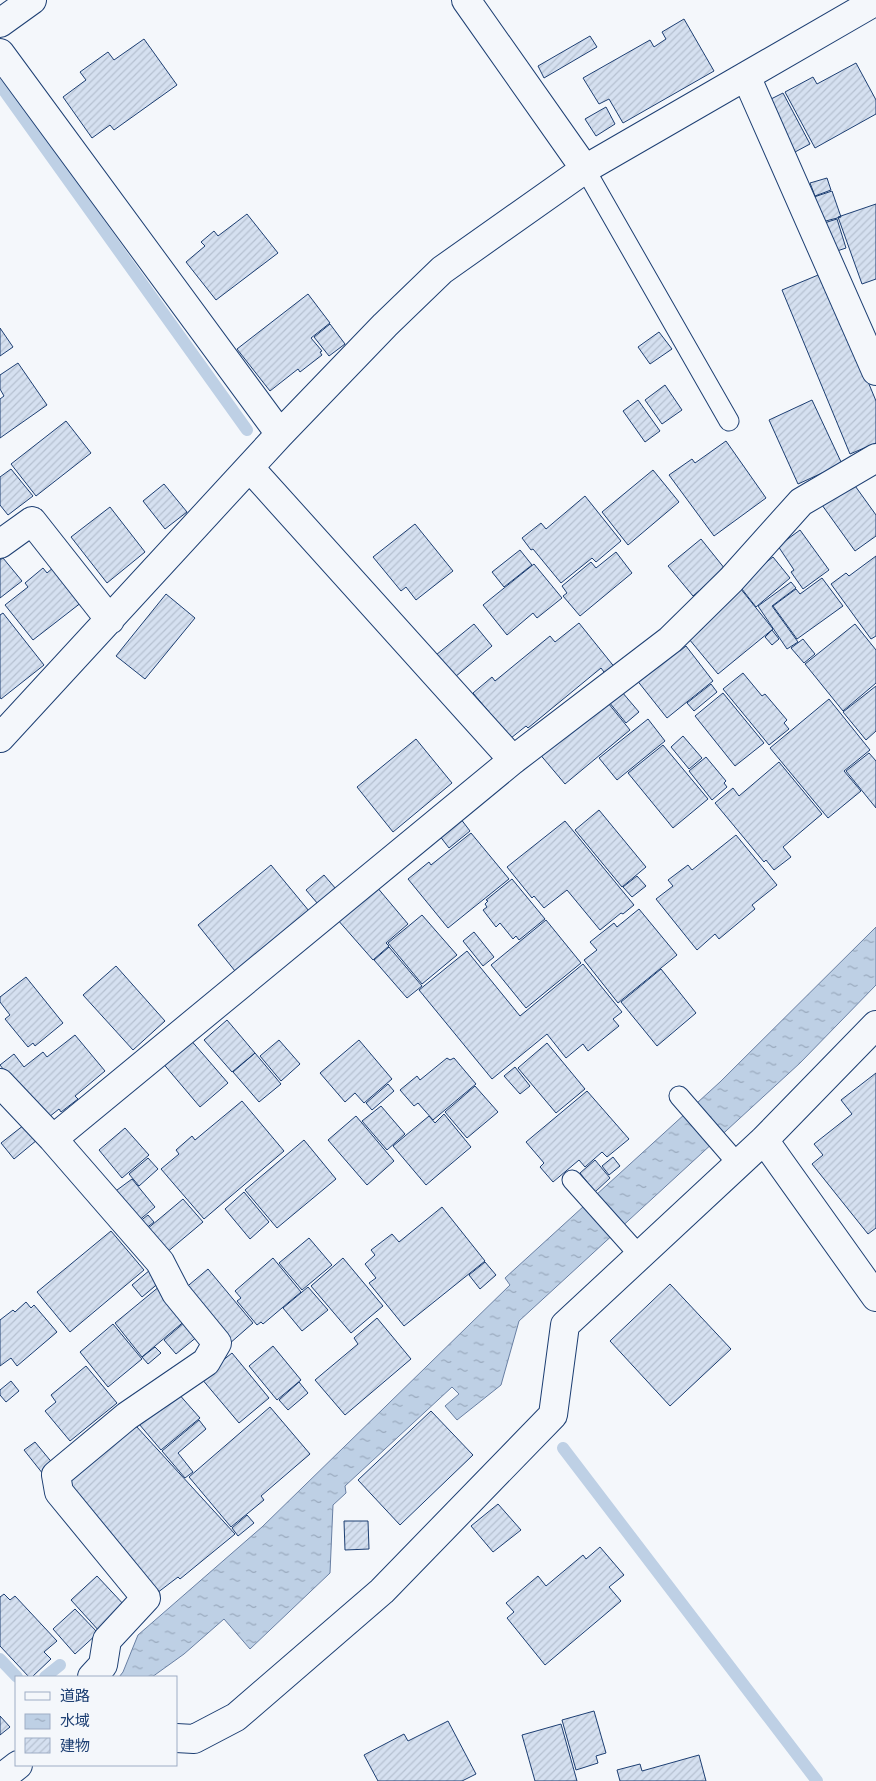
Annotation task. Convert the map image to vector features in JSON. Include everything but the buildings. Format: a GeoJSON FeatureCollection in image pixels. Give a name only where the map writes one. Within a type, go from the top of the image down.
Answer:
{"type":"FeatureCollection","features":[{"type":"Feature","properties":{"kind":"street"},"geometry":{"type":"LineString","coordinates":[[0,23],[32,0]]}},
{"type":"Feature","properties":{"kind":"street"},"geometry":{"type":"LineString","coordinates":[[466,0],[586,169]]}},
{"type":"Feature","properties":{"kind":"street"},"geometry":{"type":"LineString","coordinates":[[0,738],[280,434],[385,325],[442,270],[586,169],[876,1]]}},
{"type":"Feature","properties":{"kind":"street"},"geometry":{"type":"LineString","coordinates":[[0,53],[280,434]]}},
{"type":"Feature","properties":{"kind":"street"},"geometry":{"type":"LineString","coordinates":[[746,76],[876,371]]}},
{"type":"Feature","properties":{"kind":"street"},"geometry":{"type":"LineString","coordinates":[[53,1139],[513,760],[670,640],[731,580],[801,502],[876,458]]}},
{"type":"Feature","properties":{"kind":"street"},"geometry":{"type":"LineString","coordinates":[[250,468],[513,760]]}},
{"type":"Feature","properties":{"kind":"street"},"geometry":{"type":"LineString","coordinates":[[0,544],[32,521],[110,620]]}},
{"type":"Feature","properties":{"kind":"street"},"geometry":{"type":"LineString","coordinates":[[178,1738],[194,1739],[236,1717],[382,1591],[553,1415],[565,1325],[631,1246],[732,1156],[764,1140],[876,1025]]}},
{"type":"Feature","properties":{"kind":"street"},"geometry":{"type":"LineString","coordinates":[[0,1083],[53,1139],[160,1262],[176,1293],[217,1343],[206,1362],[128,1416],[56,1475],[59,1492],[146,1598],[107,1640],[103,1665],[93,1676]]}},
{"type":"Feature","properties":{"kind":"street"},"geometry":{"type":"LineString","coordinates":[[764,1140],[876,1297]]}},
{"type":"Feature","properties":{"kind":"street"},"geometry":{"type":"LineString","coordinates":[[0,1779],[17,1766]]}},
{"type":"Feature","properties":{"kind":"lane"},"geometry":{"type":"LineString","coordinates":[[586,169],[729,421]]}},
{"type":"Feature","properties":{"kind":"lane"},"geometry":{"type":"LineString","coordinates":[[683,1101],[732,1156]]}},
{"type":"Feature","properties":{"kind":"lane"},"geometry":{"type":"LineString","coordinates":[[572,1180],[631,1246]]}},
{"type":"Feature","properties":{"kind":"water"},"geometry":{"type":"Polygon","coordinates":[[[876,927],[876,985],[800,1063],[519,1321],[501,1385],[457,1420],[445,1406],[459,1394],[452,1387],[345,1486],[346,1493],[333,1505],[330,1573],[250,1649],[224,1619],[184,1654],[153,1676],[120,1676],[138,1635],[262,1527],[510,1285],[505,1278],[720,1082],[876,927]]]}},
{"type":"Feature","properties":{"kind":"waterway"},"geometry":{"type":"LineString","coordinates":[[0,85],[247,430]]}},
{"type":"Feature","properties":{"kind":"waterway"},"geometry":{"type":"LineString","coordinates":[[563,1448],[817,1781]]}},
{"type":"Feature","properties":{"kind":"waterway"},"geometry":{"type":"LineString","coordinates":[[0,1659],[16,1676]]}},
{"type":"Feature","properties":{"kind":"waterway"},"geometry":{"type":"LineString","coordinates":[[46,1676],[60,1665]]}}]}
